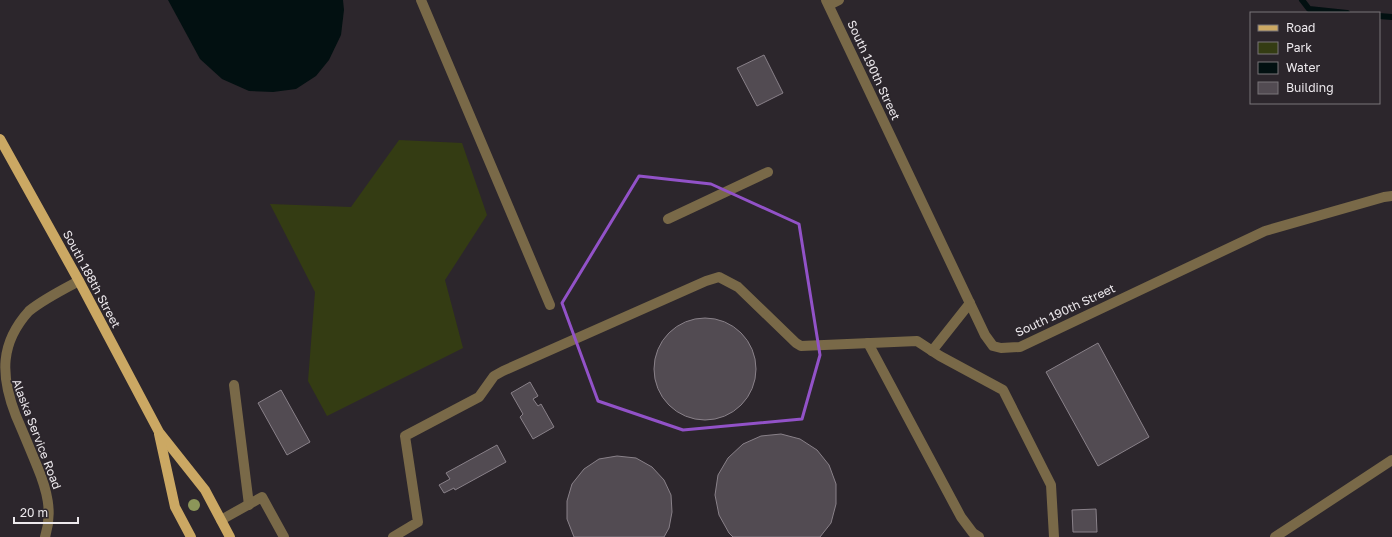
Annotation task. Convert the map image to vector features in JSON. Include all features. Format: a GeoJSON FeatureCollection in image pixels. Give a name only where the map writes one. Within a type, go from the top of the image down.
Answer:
{"type":"FeatureCollection","features":[{"type":"Feature","properties":{"kind":"main road","name":"South 188th Street"},"geometry":{"type":"LineString","coordinates":[[0,139],[79,281],[159,432],[205,490],[230,537]]}},
{"type":"Feature","properties":{"kind":"main road","name":"South 188th Street"},"geometry":{"type":"LineString","coordinates":[[159,432],[175,506],[192,537]]}},
{"type":"Feature","properties":{"kind":"lane"},"geometry":{"type":"LineString","coordinates":[[421,0],[550,305]]}},
{"type":"Feature","properties":{"kind":"lane"},"geometry":{"type":"LineString","coordinates":[[827,2],[839,0]]}},
{"type":"Feature","properties":{"kind":"lane","name":"South 190th Street"},"geometry":{"type":"LineString","coordinates":[[827,2],[985,335],[993,346],[1000,348],[1020,347],[1265,231],[1392,196]]}},
{"type":"Feature","properties":{"kind":"lane"},"geometry":{"type":"LineString","coordinates":[[668,219],[768,172]]}},
{"type":"Feature","properties":{"kind":"lane"},"geometry":{"type":"LineString","coordinates":[[393,537],[418,522],[405,436],[479,397],[494,376],[503,371],[706,281],[719,278],[738,288],[801,346],[917,341],[1003,390],[1051,485],[1054,537]]}},
{"type":"Feature","properties":{"kind":"lane","name":"Alaska Service Road"},"geometry":{"type":"LineString","coordinates":[[45,537],[49,517],[47,494],[7,395],[1,366],[2,352],[10,334],[28,312],[37,305],[79,281]]}},
{"type":"Feature","properties":{"kind":"lane"},"geometry":{"type":"LineString","coordinates":[[932,350],[970,303]]}},
{"type":"Feature","properties":{"kind":"lane"},"geometry":{"type":"LineString","coordinates":[[868,343],[961,517],[973,533],[979,537]]}},
{"type":"Feature","properties":{"kind":"lane"},"geometry":{"type":"LineString","coordinates":[[234,386],[249,504]]}},
{"type":"Feature","properties":{"kind":"lane"},"geometry":{"type":"LineString","coordinates":[[1275,537],[1392,460]]}},
{"type":"Feature","properties":{"kind":"lane"},"geometry":{"type":"LineString","coordinates":[[221,520],[262,497],[284,537]]}},
{"type":"Feature","properties":{"kind":"highlighted area"},"geometry":{"type":"Polygon","coordinates":[[[639,176],[711,184],[799,224],[820,355],[802,419],[683,430],[598,401],[562,303],[639,176]]]}},
{"type":"Feature","properties":{"kind":"green space"},"geometry":{"type":"Polygon","coordinates":[[[399,140],[462,143],[487,215],[445,280],[463,348],[327,416],[308,381],[315,292],[270,204],[351,207],[399,140]]]}},
{"type":"Feature","properties":{"kind":"water"},"geometry":{"type":"Polygon","coordinates":[[[168,0],[343,0],[344,10],[341,35],[329,60],[316,76],[296,89],[273,92],[249,91],[222,79],[200,59],[168,0]]]}},
{"type":"Feature","properties":{"kind":"building"},"geometry":{"type":"Polygon","coordinates":[[[764,55],[783,93],[757,106],[737,68],[764,55]]]}},
{"type":"Feature","properties":{"kind":"building"},"geometry":{"type":"Polygon","coordinates":[[[705,318],[725,321],[734,326],[748,340],[753,349],[756,369],[753,389],[748,398],[734,412],[725,417],[705,420],[685,417],[676,412],[662,398],[657,389],[654,369],[657,349],[662,340],[676,326],[685,321],[705,318]]]}},
{"type":"Feature","properties":{"kind":"building"},"geometry":{"type":"Polygon","coordinates":[[[1098,343],[1149,437],[1098,466],[1046,372],[1098,343]]]}},
{"type":"Feature","properties":{"kind":"building"},"geometry":{"type":"Polygon","coordinates":[[[530,382],[538,396],[533,399],[538,406],[541,404],[554,427],[533,439],[520,417],[523,414],[511,393],[530,382]]]}},
{"type":"Feature","properties":{"kind":"building"},"geometry":{"type":"Polygon","coordinates":[[[281,390],[310,442],[287,455],[258,403],[281,390]]]}},
{"type":"Feature","properties":{"kind":"building"},"geometry":{"type":"Polygon","coordinates":[[[781,434],[800,439],[817,450],[829,465],[836,484],[836,504],[831,523],[820,537],[733,537],[729,533],[719,515],[715,495],[718,475],[728,458],[743,444],[761,436],[781,434]]]}},
{"type":"Feature","properties":{"kind":"building"},"geometry":{"type":"Polygon","coordinates":[[[497,445],[506,462],[455,490],[454,488],[444,493],[439,485],[450,479],[446,473],[497,445]]]}},
{"type":"Feature","properties":{"kind":"building"},"geometry":{"type":"Polygon","coordinates":[[[617,456],[636,458],[652,467],[664,480],[671,495],[672,512],[669,528],[664,537],[574,537],[567,519],[567,501],[572,484],[584,469],[599,459],[617,456]]]}},
{"type":"Feature","properties":{"kind":"building"},"geometry":{"type":"Polygon","coordinates":[[[1096,509],[1097,532],[1073,532],[1072,510],[1096,509]]]}},
{"type":"Feature","properties":{"kind":"waterway"},"geometry":{"type":"LineString","coordinates":[[1302,0],[1309,9],[1338,12]]}},
{"type":"Feature","properties":{"kind":"waterway"},"geometry":{"type":"LineString","coordinates":[[1380,16],[1392,17]]}}]}
